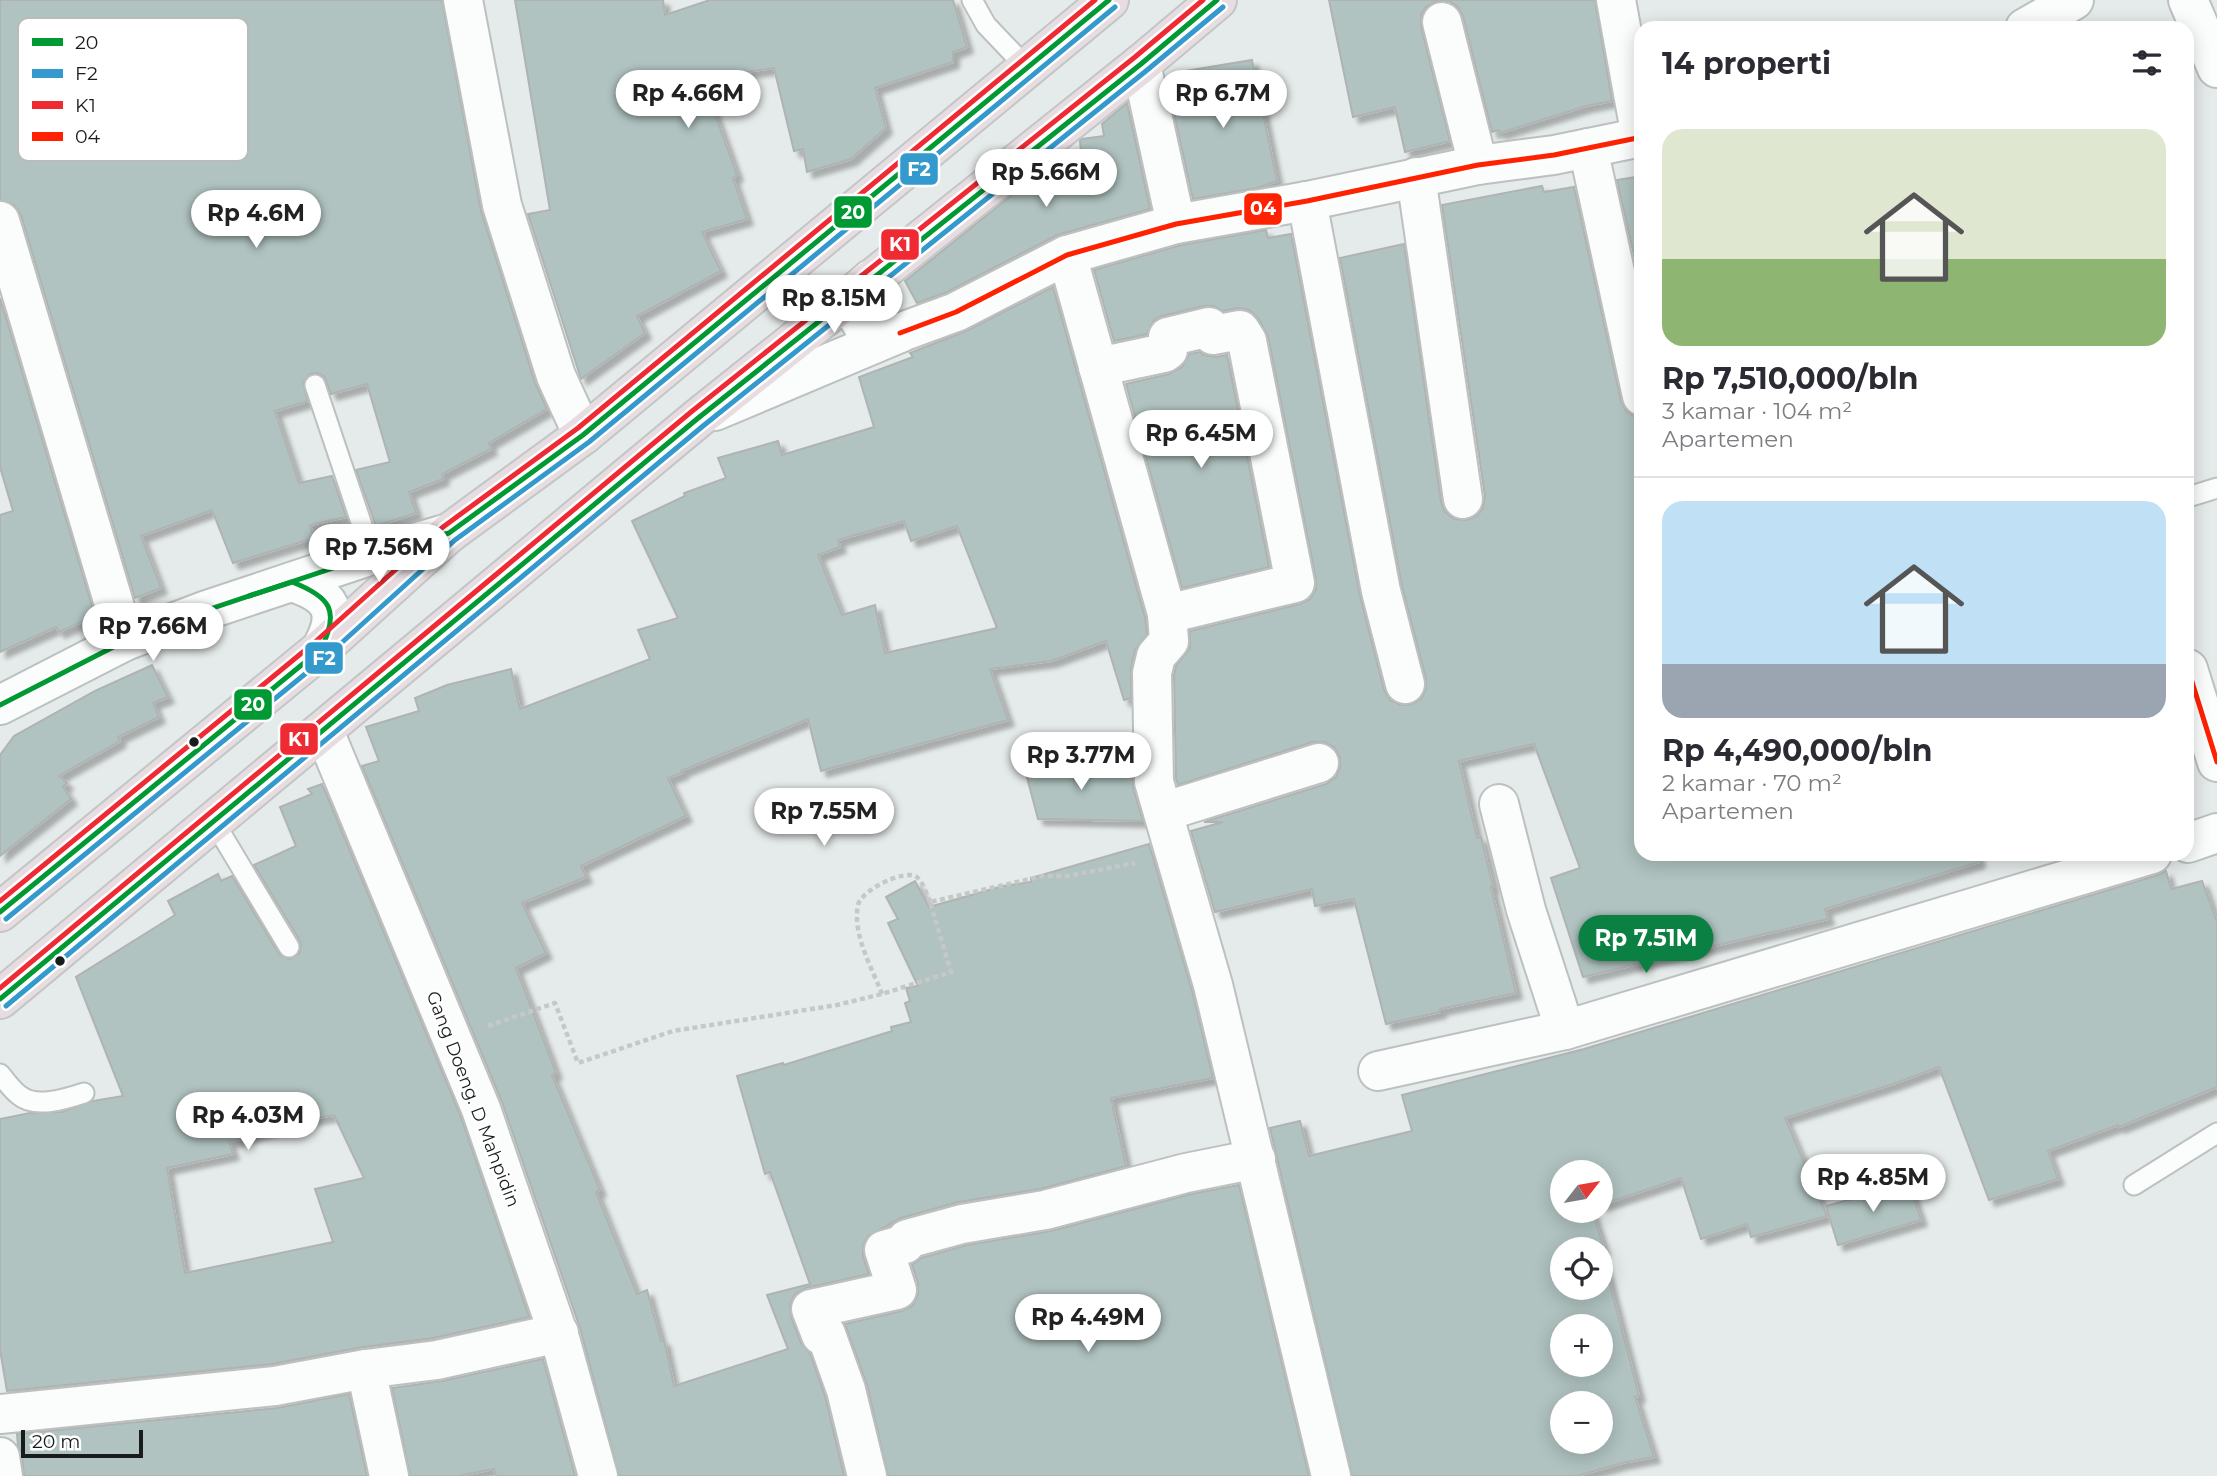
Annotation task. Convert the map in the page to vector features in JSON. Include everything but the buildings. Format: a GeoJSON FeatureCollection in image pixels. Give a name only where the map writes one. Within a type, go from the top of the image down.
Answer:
{"type":"FeatureCollection","features":[{"type":"Feature","properties":{"kind":"highway"},"geometry":{"type":"LineString","coordinates":[[0,912],[321,649],[449,533],[583,435],[1109,0]]}},
{"type":"Feature","properties":{"kind":"highway"},"geometry":{"type":"LineString","coordinates":[[0,999],[697,419],[1141,64],[1217,0]]}},
{"type":"Feature","properties":{"kind":"street"},"geometry":{"type":"LineString","coordinates":[[463,0],[502,205],[556,376],[583,435]]}},
{"type":"Feature","properties":{"kind":"street"},"geometry":{"type":"LineString","coordinates":[[1616,0],[1634,95]]}},
{"type":"Feature","properties":{"kind":"street"},"geometry":{"type":"LineString","coordinates":[[2037,21],[2074,0]]}},
{"type":"Feature","properties":{"kind":"street"},"geometry":{"type":"LineString","coordinates":[[2188,0],[2217,68]]}},
{"type":"Feature","properties":{"kind":"street"},"geometry":{"type":"LineString","coordinates":[[1442,22],[1478,165]]}},
{"type":"Feature","properties":{"kind":"street"},"geometry":{"type":"LineString","coordinates":[[1141,64],[1177,224]]}},
{"type":"Feature","properties":{"kind":"street"},"geometry":{"type":"LineString","coordinates":[[697,419],[956,312],[1067,255],[1177,224],[1307,201],[1478,165],[1634,139]]}},
{"type":"Feature","properties":{"kind":"street"},"geometry":{"type":"LineString","coordinates":[[1588,148],[1634,359]]}},
{"type":"Feature","properties":{"kind":"street"},"geometry":{"type":"LineString","coordinates":[[1416,177],[1463,499]]}},
{"type":"Feature","properties":{"kind":"street"},"geometry":{"type":"LineString","coordinates":[[1307,201],[1360,488],[1381,591],[1405,684]]}},
{"type":"Feature","properties":{"kind":"street"},"geometry":{"type":"LineString","coordinates":[[0,220],[125,641]]}},
{"type":"Feature","properties":{"kind":"street"},"geometry":{"type":"LineString","coordinates":[[1067,255],[1167,614],[1169,641],[1156,656],[1152,673],[1154,782],[1213,985],[1331,1476]]}},
{"type":"Feature","properties":{"kind":"street"},"geometry":{"type":"LineString","coordinates":[[871,279],[861,288],[856,301],[856,314],[863,326],[874,334],[888,337],[901,333]]}},
{"type":"Feature","properties":{"kind":"street"},"geometry":{"type":"LineString","coordinates":[[1098,367],[1164,353],[1168,350],[1168,337],[1209,327],[1213,335],[1217,336],[1240,330],[1247,341],[1295,583],[1167,614]]}},
{"type":"Feature","properties":{"kind":"street"},"geometry":{"type":"LineString","coordinates":[[0,705],[125,641],[207,610],[372,555],[449,533]]}},
{"type":"Feature","properties":{"kind":"street"},"geometry":{"type":"LineString","coordinates":[[292,582],[321,594],[330,606],[334,620],[321,649]]}},
{"type":"Feature","properties":{"kind":"street"},"geometry":{"type":"LineString","coordinates":[[2194,688],[2217,762]]}},
{"type":"Feature","properties":{"kind":"street","name":"Gang Doeng. D Mahpidin"},"geometry":{"type":"LineString","coordinates":[[324,731],[481,1110],[559,1333],[597,1476]]}},
{"type":"Feature","properties":{"kind":"street"},"geometry":{"type":"LineString","coordinates":[[1163,812],[1319,763]]}},
{"type":"Feature","properties":{"kind":"street"},"geometry":{"type":"LineString","coordinates":[[1499,804],[1526,910],[1565,1030]]}},
{"type":"Feature","properties":{"kind":"street"},"geometry":{"type":"LineString","coordinates":[[2194,841],[2217,833]]}},
{"type":"Feature","properties":{"kind":"street"},"geometry":{"type":"LineString","coordinates":[[1378,1071],[1565,1030],[2129,861]]}},
{"type":"Feature","properties":{"kind":"street"},"geometry":{"type":"LineString","coordinates":[[867,1476],[846,1390],[826,1334],[821,1335],[810,1309],[897,1290],[884,1250],[905,1244],[907,1239],[962,1224],[1045,1210],[1138,1184],[1256,1159]]}},
{"type":"Feature","properties":{"kind":"street"},"geometry":{"type":"LineString","coordinates":[[0,1415],[275,1386],[366,1369],[437,1360],[559,1333]]}},
{"type":"Feature","properties":{"kind":"street"},"geometry":{"type":"LineString","coordinates":[[366,1369],[389,1476]]}},
{"type":"Feature","properties":{"kind":"street"},"geometry":{"type":"LineString","coordinates":[[0,1457],[3,1476]]}},
{"type":"Feature","properties":{"kind":"lane"},"geometry":{"type":"LineString","coordinates":[[972,0],[986,26],[1027,68]]}},
{"type":"Feature","properties":{"kind":"lane"},"geometry":{"type":"LineString","coordinates":[[315,385],[372,555]]}},
{"type":"Feature","properties":{"kind":"lane"},"geometry":{"type":"LineString","coordinates":[[2194,495],[2217,488]]}},
{"type":"Feature","properties":{"kind":"lane"},"geometry":{"type":"LineString","coordinates":[[214,822],[289,947]]}},
{"type":"Feature","properties":{"kind":"lane"},"geometry":{"type":"LineString","coordinates":[[0,1074],[19,1096],[28,1100],[64,1100],[83,1093]]}},
{"type":"Feature","properties":{"kind":"lane"},"geometry":{"type":"LineString","coordinates":[[2134,1185],[2217,1133]]}},
{"type":"Feature","properties":{"kind":"path"},"geometry":{"type":"LineString","coordinates":[[930,902],[1044,876],[1068,876],[1175,855]]}},
{"type":"Feature","properties":{"kind":"path"},"geometry":{"type":"LineString","coordinates":[[451,1039],[555,1003],[578,1063],[673,1031],[837,1006],[882,994],[951,972],[930,902],[919,878],[912,874],[899,876],[866,892],[858,902],[863,946],[882,994]]}},
{"type":"Feature","properties":{"kind":"transit line","name":"K1"},"geometry":{"type":"LineString","coordinates":[[0,901],[315,642],[443,527],[578,428],[1095,0]]}},
{"type":"Feature","properties":{"kind":"transit line","name":"20"},"geometry":{"type":"LineString","coordinates":[[0,705],[125,641],[207,610],[372,555],[449,533],[583,435],[1109,0]]}},
{"type":"Feature","properties":{"kind":"transit line","name":"K1"},"geometry":{"type":"LineString","coordinates":[[0,988],[691,412],[1203,0]]}},
{"type":"Feature","properties":{"kind":"transit line","name":"20"},"geometry":{"type":"LineString","coordinates":[[0,999],[697,419],[1141,64],[1217,0]]}},
{"type":"Feature","properties":{"kind":"transit line","name":"F2"},"geometry":{"type":"LineString","coordinates":[[6,919],[327,656],[455,540],[589,442],[1115,7]]}},
{"type":"Feature","properties":{"kind":"transit line","name":"F2"},"geometry":{"type":"LineString","coordinates":[[6,1006],[703,426],[1223,7]]}},
{"type":"Feature","properties":{"kind":"transit line","name":"04"},"geometry":{"type":"LineString","coordinates":[[900,333],[956,312],[1067,255],[1176,224],[1307,201],[1478,165],[1554,155],[1634,139]]}},
{"type":"Feature","properties":{"kind":"transit line","name":"20"},"geometry":{"type":"LineString","coordinates":[[0,912],[321,649],[330,625],[330,615],[328,607],[316,593],[292,582],[249,596]]}},
{"type":"Feature","properties":{"kind":"transit line","name":"04"},"geometry":{"type":"LineString","coordinates":[[2194,688],[2217,762]]}}]}
